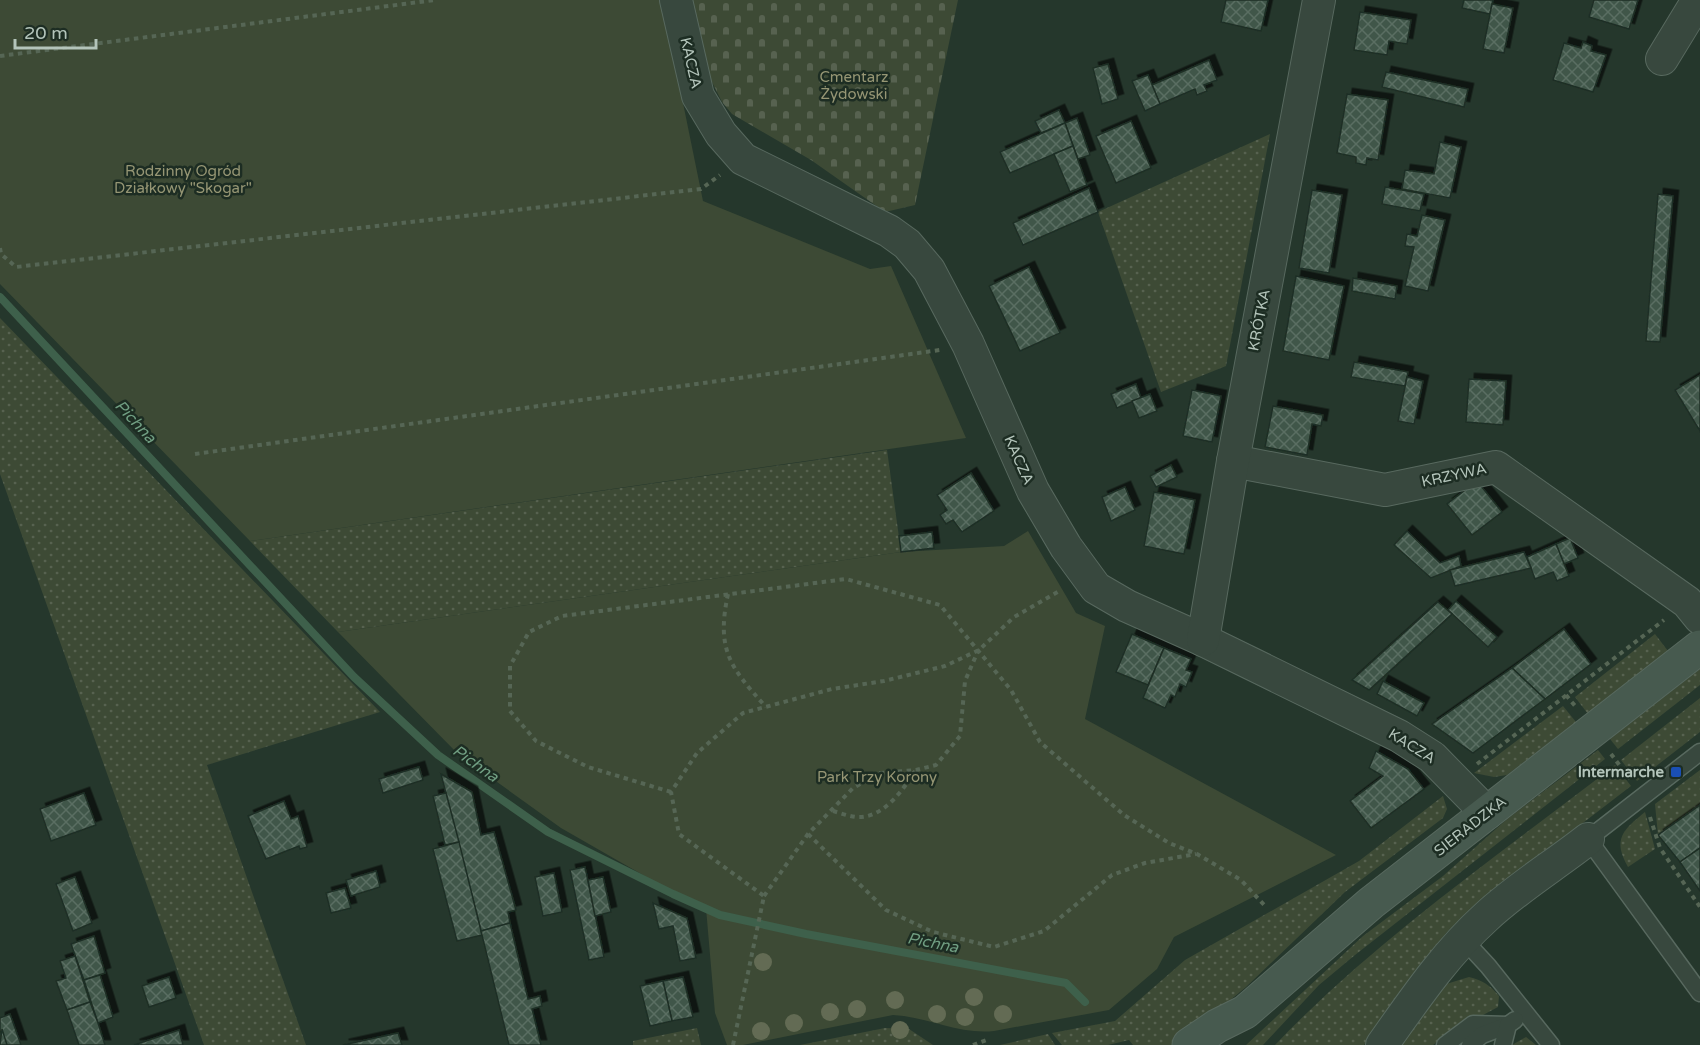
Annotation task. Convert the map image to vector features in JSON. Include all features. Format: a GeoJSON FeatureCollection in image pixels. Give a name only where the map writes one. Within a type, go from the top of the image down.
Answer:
{"type":"FeatureCollection","features":[{"type":"Feature","properties":{"kind":"main road","name":"SIERADZKA"},"geometry":{"type":"LineString","coordinates":[[1189,1045],[1217,1026],[1245,1012],[1371,903],[1700,647]]}},
{"type":"Feature","properties":{"kind":"main road","name":"SIERADZKA"},"geometry":{"type":"LineString","coordinates":[[1226,1045],[1234,1037],[1245,1012]]}},
{"type":"Feature","properties":{"kind":"street","name":"KACZA"},"geometry":{"type":"LineString","coordinates":[[676,0],[698,96],[721,134],[742,159],[889,231],[918,256],[929,270],[968,344],[1033,491],[1083,573],[1096,588],[1127,606],[1203,640],[1400,736],[1432,757],[1456,779],[1486,813]]}},
{"type":"Feature","properties":{"kind":"street","name":"KRÓTKA"},"geometry":{"type":"LineString","coordinates":[[1203,640],[1233,461],[1319,0]]}},
{"type":"Feature","properties":{"kind":"street"},"geometry":{"type":"LineString","coordinates":[[1662,59],[1698,0]]}},
{"type":"Feature","properties":{"kind":"street","name":"KRZYWA"},"geometry":{"type":"LineString","coordinates":[[1233,461],[1385,490],[1496,467],[1694,610]]}},
{"type":"Feature","properties":{"kind":"street"},"geometry":{"type":"LineString","coordinates":[[1382,1045],[1426,984],[1463,939],[1487,915],[1588,839]]}},
{"type":"Feature","properties":{"kind":"lane"},"geometry":{"type":"LineString","coordinates":[[1700,752],[1588,839],[1700,993]]}},
{"type":"Feature","properties":{"kind":"lane"},"geometry":{"type":"LineString","coordinates":[[1463,939],[1488,966],[1551,1045]]}},
{"type":"Feature","properties":{"kind":"lane"},"geometry":{"type":"LineString","coordinates":[[1470,1045],[1482,1035],[1508,1025],[1525,1013]]}},
{"type":"Feature","properties":{"kind":"lane"},"geometry":{"type":"LineString","coordinates":[[1445,1045],[1473,1024],[1508,1025]]}},
{"type":"Feature","properties":{"kind":"lane"},"geometry":{"type":"LineString","coordinates":[[1492,1045],[1508,1025]]}},
{"type":"Feature","properties":{"kind":"lane"},"geometry":{"type":"LineString","coordinates":[[1503,1045],[1508,1025]]}},
{"type":"Feature","properties":{"kind":"path"},"geometry":{"type":"LineString","coordinates":[[0,56],[435,0]]}},
{"type":"Feature","properties":{"kind":"path"},"geometry":{"type":"LineString","coordinates":[[0,248],[1,254],[16,267],[701,189]]}},
{"type":"Feature","properties":{"kind":"path"},"geometry":{"type":"LineString","coordinates":[[195,454],[929,352]]}},
{"type":"Feature","properties":{"kind":"path"},"geometry":{"type":"LineString","coordinates":[[672,792],[588,767],[536,741],[510,711],[510,666],[529,632],[562,616],[846,579],[940,605],[1011,690],[1040,742],[1124,815],[1169,843],[1197,854],[1241,880],[1266,908]]}},
{"type":"Feature","properties":{"kind":"path"},"geometry":{"type":"LineString","coordinates":[[764,896],[679,834],[672,792],[697,753],[743,713],[832,689],[884,681],[945,666],[978,650],[1014,617],[1062,590]]}},
{"type":"Feature","properties":{"kind":"path"},"geometry":{"type":"LineString","coordinates":[[728,594],[721,623],[727,653],[738,676],[766,707]]}},
{"type":"Feature","properties":{"kind":"path"},"geometry":{"type":"LineString","coordinates":[[1456,779],[1694,610]]}},
{"type":"Feature","properties":{"kind":"path"},"geometry":{"type":"LineString","coordinates":[[733,1045],[764,896],[808,834],[853,788],[880,773],[916,770],[936,765],[960,736],[965,681],[978,650]]}},
{"type":"Feature","properties":{"kind":"path"},"geometry":{"type":"LineString","coordinates":[[832,811],[858,817],[885,808],[903,790],[916,770]]}},
{"type":"Feature","properties":{"kind":"path"},"geometry":{"type":"LineString","coordinates":[[808,834],[886,910],[933,932],[994,946],[1044,931],[1112,875],[1145,863],[1197,854]]}},
{"type":"Feature","properties":{"kind":"path"},"geometry":{"type":"LineString","coordinates":[[974,1045],[989,1039]]}},
{"type":"Feature","properties":{"kind":"green space","name":"Rodzinny Ogród Działkowy \"Skogar\""},"geometry":{"type":"Polygon","coordinates":[[[0,0],[662,0],[703,201],[870,269],[891,266],[966,438],[250,541],[0,284],[0,0]]]}},
{"type":"Feature","properties":{"kind":"green space","name":"Cmentarz Żydowski"},"geometry":{"type":"Polygon","coordinates":[[[693,0],[958,0],[915,205],[885,212],[811,160],[732,114],[722,102],[707,72],[693,0]]]}},
{"type":"Feature","properties":{"kind":"green space"},"geometry":{"type":"Polygon","coordinates":[[[1270,134],[1226,366],[1161,392],[1098,212],[1270,134]]]}},
{"type":"Feature","properties":{"kind":"green space"},"geometry":{"type":"Polygon","coordinates":[[[0,318],[380,712],[207,765],[306,1045],[204,1045],[0,474],[0,318]]]}},
{"type":"Feature","properties":{"kind":"green space"},"geometry":{"type":"Polygon","coordinates":[[[887,450],[901,552],[338,632],[250,541],[887,450]]]}},
{"type":"Feature","properties":{"kind":"green space","name":"Park Trzy Korony"},"geometry":{"type":"Polygon","coordinates":[[[1028,531],[1076,613],[1105,626],[1085,719],[1336,855],[1174,937],[1157,969],[1109,1010],[994,1031],[981,1032],[893,1015],[743,1045],[727,1045],[715,1013],[706,908],[690,902],[561,828],[458,754],[338,632],[901,552],[1004,546],[1028,531]]]}},
{"type":"Feature","properties":{"kind":"green space"},"geometry":{"type":"Polygon","coordinates":[[[1655,634],[1668,651],[1588,714],[1575,697],[1655,634]]]}},
{"type":"Feature","properties":{"kind":"green space"},"geometry":{"type":"Polygon","coordinates":[[[1700,669],[1700,685],[1618,749],[1610,739],[1700,669]]]}},
{"type":"Feature","properties":{"kind":"green space"},"geometry":{"type":"Polygon","coordinates":[[[1700,698],[1700,732],[1637,781],[1621,760],[1700,698]]]}},
{"type":"Feature","properties":{"kind":"green space"},"geometry":{"type":"Polygon","coordinates":[[[1563,706],[1576,722],[1507,775],[1494,777],[1474,773],[1563,706]]]}},
{"type":"Feature","properties":{"kind":"green space"},"geometry":{"type":"Polygon","coordinates":[[[1598,750],[1605,759],[1319,985],[1263,1045],[1246,1045],[1363,936],[1443,876],[1506,820],[1598,750]]]}},
{"type":"Feature","properties":{"kind":"green space"},"geometry":{"type":"Polygon","coordinates":[[[1615,765],[1631,786],[1476,905],[1446,933],[1364,1045],[1275,1045],[1354,969],[1396,934],[1615,765]]]}},
{"type":"Feature","properties":{"kind":"green space"},"geometry":{"type":"Polygon","coordinates":[[[1700,770],[1700,805],[1658,835],[1655,804],[1700,770]]]}},
{"type":"Feature","properties":{"kind":"green space"},"geometry":{"type":"Polygon","coordinates":[[[1443,796],[1447,809],[1443,818],[1345,892],[1246,987],[1198,1027],[1172,1045],[1133,1045],[1129,1040],[1108,1045],[1062,1045],[1052,1033],[1115,1021],[1185,960],[1359,861],[1443,796]]]}},
{"type":"Feature","properties":{"kind":"green space"},"geometry":{"type":"Polygon","coordinates":[[[1645,812],[1655,849],[1628,867],[1621,849],[1622,836],[1631,824],[1645,812]]]}},
{"type":"Feature","properties":{"kind":"green space"},"geometry":{"type":"Polygon","coordinates":[[[1469,977],[1486,984],[1496,992],[1499,996],[1498,1007],[1483,1015],[1467,1019],[1433,1045],[1399,1045],[1443,985],[1469,977]]]}},
{"type":"Feature","properties":{"kind":"green space"},"geometry":{"type":"Polygon","coordinates":[[[697,1028],[701,1045],[633,1045],[633,1041],[697,1028]]]}},
{"type":"Feature","properties":{"kind":"green space"},"geometry":{"type":"Polygon","coordinates":[[[885,1028],[909,1029],[933,1045],[800,1045],[885,1028]]]}},
{"type":"Feature","properties":{"kind":"green space"},"geometry":{"type":"Polygon","coordinates":[[[1048,1034],[1055,1045],[1000,1045],[1048,1034]]]}},
{"type":"Feature","properties":{"kind":"green space"},"geometry":{"type":"Polygon","coordinates":[[[1526,1037],[1536,1045],[1512,1045],[1526,1037]]]}},
{"type":"Feature","properties":{"kind":"building"},"geometry":{"type":"Polygon","coordinates":[[[1226,0],[1268,0],[1261,31],[1221,22],[1226,0]]]}},
{"type":"Feature","properties":{"kind":"building"},"geometry":{"type":"Polygon","coordinates":[[[1464,0],[1493,0],[1490,14],[1462,8],[1464,0]]]}},
{"type":"Feature","properties":{"kind":"building"},"geometry":{"type":"Polygon","coordinates":[[[1594,0],[1638,0],[1629,29],[1589,17],[1594,0]]]}},
{"type":"Feature","properties":{"kind":"building"},"geometry":{"type":"Polygon","coordinates":[[[1492,4],[1513,8],[1504,53],[1483,49],[1492,4]]]}},
{"type":"Feature","properties":{"kind":"building"},"geometry":{"type":"Polygon","coordinates":[[[1360,12],[1411,20],[1407,44],[1389,41],[1387,55],[1354,50],[1360,12]]]}},
{"type":"Feature","properties":{"kind":"building"},"geometry":{"type":"Polygon","coordinates":[[[1583,42],[1592,46],[1591,51],[1606,55],[1593,92],[1553,80],[1564,43],[1581,48],[1583,42]]]}},
{"type":"Feature","properties":{"kind":"building"},"geometry":{"type":"Polygon","coordinates":[[[1209,60],[1217,80],[1204,85],[1207,91],[1197,95],[1195,89],[1160,104],[1152,85],[1209,60]]]}},
{"type":"Feature","properties":{"kind":"building"},"geometry":{"type":"Polygon","coordinates":[[[1108,64],[1118,99],[1102,104],[1093,68],[1108,64]]]}},
{"type":"Feature","properties":{"kind":"building"},"geometry":{"type":"Polygon","coordinates":[[[1386,72],[1468,89],[1464,107],[1382,87],[1386,72]]]}},
{"type":"Feature","properties":{"kind":"building"},"geometry":{"type":"Polygon","coordinates":[[[1148,75],[1160,104],[1145,111],[1132,81],[1148,75]]]}},
{"type":"Feature","properties":{"kind":"building"},"geometry":{"type":"Polygon","coordinates":[[[1347,94],[1388,100],[1378,160],[1367,158],[1366,165],[1356,163],[1356,157],[1337,153],[1347,94]]]}},
{"type":"Feature","properties":{"kind":"building"},"geometry":{"type":"Polygon","coordinates":[[[1059,110],[1065,123],[1041,133],[1035,121],[1059,110]]]}},
{"type":"Feature","properties":{"kind":"building"},"geometry":{"type":"Polygon","coordinates":[[[1077,118],[1090,155],[1078,159],[1065,123],[1077,118]]]}},
{"type":"Feature","properties":{"kind":"building"},"geometry":{"type":"Polygon","coordinates":[[[1131,121],[1151,168],[1116,183],[1096,136],[1131,121]]]}},
{"type":"Feature","properties":{"kind":"building"},"geometry":{"type":"Polygon","coordinates":[[[1065,123],[1073,146],[1010,173],[1000,152],[1065,123]]]}},
{"type":"Feature","properties":{"kind":"building"},"geometry":{"type":"Polygon","coordinates":[[[1440,142],[1461,147],[1450,198],[1402,189],[1405,170],[1434,174],[1440,142]]]}},
{"type":"Feature","properties":{"kind":"building"},"geometry":{"type":"Polygon","coordinates":[[[1073,146],[1087,185],[1070,192],[1054,154],[1073,146]]]}},
{"type":"Feature","properties":{"kind":"building"},"geometry":{"type":"Polygon","coordinates":[[[1385,187],[1424,194],[1420,211],[1382,204],[1385,187]]]}},
{"type":"Feature","properties":{"kind":"building"},"geometry":{"type":"Polygon","coordinates":[[[1089,188],[1098,212],[1023,245],[1013,223],[1089,188]]]}},
{"type":"Feature","properties":{"kind":"building"},"geometry":{"type":"Polygon","coordinates":[[[1312,190],[1342,195],[1329,273],[1299,268],[1312,190]]]}},
{"type":"Feature","properties":{"kind":"building"},"geometry":{"type":"Polygon","coordinates":[[[1658,194],[1673,196],[1660,342],[1646,341],[1658,194]]]}},
{"type":"Feature","properties":{"kind":"building"},"geometry":{"type":"Polygon","coordinates":[[[1422,215],[1445,220],[1428,291],[1405,286],[1414,247],[1405,246],[1407,234],[1417,236],[1422,215]]]}},
{"type":"Feature","properties":{"kind":"building"},"geometry":{"type":"Polygon","coordinates":[[[1029,267],[1060,333],[1020,351],[989,286],[1029,267]]]}},
{"type":"Feature","properties":{"kind":"building"},"geometry":{"type":"Polygon","coordinates":[[[1296,276],[1344,286],[1329,360],[1283,351],[1296,276]]]}},
{"type":"Feature","properties":{"kind":"building"},"geometry":{"type":"Polygon","coordinates":[[[1353,278],[1397,286],[1395,299],[1352,291],[1353,278]]]}},
{"type":"Feature","properties":{"kind":"building"},"geometry":{"type":"Polygon","coordinates":[[[1354,362],[1408,372],[1405,386],[1351,377],[1354,362]]]}},
{"type":"Feature","properties":{"kind":"building"},"geometry":{"type":"Polygon","coordinates":[[[1700,375],[1700,431],[1675,390],[1700,375]]]}},
{"type":"Feature","properties":{"kind":"building"},"geometry":{"type":"Polygon","coordinates":[[[1407,377],[1423,381],[1414,424],[1398,421],[1407,377]]]}},
{"type":"Feature","properties":{"kind":"building"},"geometry":{"type":"Polygon","coordinates":[[[1469,379],[1506,381],[1503,425],[1466,422],[1469,379]]]}},
{"type":"Feature","properties":{"kind":"building"},"geometry":{"type":"Polygon","coordinates":[[[1136,384],[1141,398],[1117,408],[1111,394],[1136,384]]]}},
{"type":"Feature","properties":{"kind":"building"},"geometry":{"type":"Polygon","coordinates":[[[1192,390],[1221,396],[1212,442],[1183,436],[1192,390]]]}},
{"type":"Feature","properties":{"kind":"building"},"geometry":{"type":"Polygon","coordinates":[[[1150,394],[1157,411],[1139,418],[1132,401],[1150,394]]]}},
{"type":"Feature","properties":{"kind":"building"},"geometry":{"type":"Polygon","coordinates":[[[1273,406],[1323,415],[1321,426],[1312,424],[1307,455],[1265,447],[1273,406]]]}},
{"type":"Feature","properties":{"kind":"building"},"geometry":{"type":"Polygon","coordinates":[[[1171,465],[1177,477],[1156,487],[1150,476],[1171,465]]]}},
{"type":"Feature","properties":{"kind":"building"},"geometry":{"type":"Polygon","coordinates":[[[971,473],[994,511],[962,532],[953,520],[946,524],[940,515],[947,510],[937,495],[971,473]]]}},
{"type":"Feature","properties":{"kind":"building"},"geometry":{"type":"Polygon","coordinates":[[[1477,481],[1502,512],[1472,535],[1447,504],[1477,481]]]}},
{"type":"Feature","properties":{"kind":"building"},"geometry":{"type":"Polygon","coordinates":[[[1125,487],[1135,510],[1111,521],[1102,497],[1125,487]]]}},
{"type":"Feature","properties":{"kind":"building"},"geometry":{"type":"Polygon","coordinates":[[[1154,492],[1195,500],[1184,554],[1144,546],[1154,492]]]}},
{"type":"Feature","properties":{"kind":"building"},"geometry":{"type":"Polygon","coordinates":[[[1407,531],[1440,563],[1459,556],[1461,566],[1431,578],[1394,545],[1407,531]]]}},
{"type":"Feature","properties":{"kind":"building"},"geometry":{"type":"Polygon","coordinates":[[[932,532],[934,548],[901,552],[899,536],[932,532]]]}},
{"type":"Feature","properties":{"kind":"building"},"geometry":{"type":"Polygon","coordinates":[[[1570,538],[1578,558],[1564,564],[1556,544],[1570,538]]]}},
{"type":"Feature","properties":{"kind":"building"},"geometry":{"type":"Polygon","coordinates":[[[1556,544],[1569,576],[1557,581],[1553,572],[1535,579],[1527,557],[1556,544]]]}},
{"type":"Feature","properties":{"kind":"building"},"geometry":{"type":"Polygon","coordinates":[[[1524,552],[1531,568],[1455,586],[1450,570],[1524,552]]]}},
{"type":"Feature","properties":{"kind":"building"},"geometry":{"type":"Polygon","coordinates":[[[1456,601],[1497,637],[1488,647],[1448,610],[1456,601]]]}},
{"type":"Feature","properties":{"kind":"building"},"geometry":{"type":"Polygon","coordinates":[[[1438,602],[1452,614],[1369,690],[1352,680],[1438,602]]]}},
{"type":"Feature","properties":{"kind":"building"},"geometry":{"type":"Polygon","coordinates":[[[1564,629],[1591,664],[1545,699],[1512,668],[1564,629]]]}},
{"type":"Feature","properties":{"kind":"building"},"geometry":{"type":"Polygon","coordinates":[[[1132,634],[1164,648],[1148,685],[1116,672],[1132,634]]]}},
{"type":"Feature","properties":{"kind":"building"},"geometry":{"type":"Polygon","coordinates":[[[1164,648],[1191,659],[1186,670],[1192,672],[1186,687],[1180,684],[1175,697],[1171,695],[1165,708],[1143,698],[1164,648]]]}},
{"type":"Feature","properties":{"kind":"building"},"geometry":{"type":"Polygon","coordinates":[[[1512,668],[1545,699],[1473,753],[1432,724],[1512,668]]]}},
{"type":"Feature","properties":{"kind":"building"},"geometry":{"type":"Polygon","coordinates":[[[1383,681],[1424,703],[1417,716],[1377,694],[1383,681]]]}},
{"type":"Feature","properties":{"kind":"building"},"geometry":{"type":"Polygon","coordinates":[[[1376,751],[1408,769],[1424,789],[1371,828],[1350,801],[1383,776],[1369,768],[1376,751]]]}},
{"type":"Feature","properties":{"kind":"building"},"geometry":{"type":"Polygon","coordinates":[[[419,767],[423,780],[383,793],[379,779],[419,767]]]}},
{"type":"Feature","properties":{"kind":"building"},"geometry":{"type":"Polygon","coordinates":[[[441,774],[472,792],[481,835],[494,832],[516,910],[508,912],[510,923],[481,931],[441,774]]]}},
{"type":"Feature","properties":{"kind":"building"},"geometry":{"type":"Polygon","coordinates":[[[84,793],[96,825],[51,841],[40,809],[84,793]]]}},
{"type":"Feature","properties":{"kind":"building"},"geometry":{"type":"Polygon","coordinates":[[[446,793],[459,842],[445,845],[433,796],[446,793]]]}},
{"type":"Feature","properties":{"kind":"building"},"geometry":{"type":"Polygon","coordinates":[[[284,801],[291,819],[298,816],[307,847],[300,849],[299,846],[266,859],[248,816],[284,801]]]}},
{"type":"Feature","properties":{"kind":"building"},"geometry":{"type":"Polygon","coordinates":[[[1700,805],[1700,848],[1680,862],[1658,835],[1700,805]]]}},
{"type":"Feature","properties":{"kind":"building"},"geometry":{"type":"Polygon","coordinates":[[[459,842],[482,935],[457,941],[433,849],[459,842]]]}},
{"type":"Feature","properties":{"kind":"building"},"geometry":{"type":"Polygon","coordinates":[[[1700,848],[1700,891],[1680,862],[1700,848]]]}},
{"type":"Feature","properties":{"kind":"building"},"geometry":{"type":"Polygon","coordinates":[[[585,867],[604,957],[589,960],[570,870],[585,867]]]}},
{"type":"Feature","properties":{"kind":"building"},"geometry":{"type":"Polygon","coordinates":[[[376,871],[380,887],[351,896],[346,880],[376,871]]]}},
{"type":"Feature","properties":{"kind":"building"},"geometry":{"type":"Polygon","coordinates":[[[554,873],[562,912],[543,916],[535,877],[554,873]]]}},
{"type":"Feature","properties":{"kind":"building"},"geometry":{"type":"Polygon","coordinates":[[[75,877],[92,923],[73,931],[56,884],[75,877]]]}},
{"type":"Feature","properties":{"kind":"building"},"geometry":{"type":"Polygon","coordinates":[[[603,877],[611,912],[595,916],[588,880],[603,877]]]}},
{"type":"Feature","properties":{"kind":"building"},"geometry":{"type":"Polygon","coordinates":[[[345,888],[351,908],[331,913],[326,893],[345,888]]]}},
{"type":"Feature","properties":{"kind":"building"},"geometry":{"type":"Polygon","coordinates":[[[653,903],[687,918],[696,958],[680,961],[673,926],[659,929],[653,903]]]}},
{"type":"Feature","properties":{"kind":"building"},"geometry":{"type":"Polygon","coordinates":[[[510,923],[528,999],[540,996],[542,1006],[532,1009],[541,1045],[509,1045],[481,931],[510,923]]]}},
{"type":"Feature","properties":{"kind":"building"},"geometry":{"type":"Polygon","coordinates":[[[94,936],[105,973],[84,980],[71,944],[94,936]]]}},
{"type":"Feature","properties":{"kind":"building"},"geometry":{"type":"Polygon","coordinates":[[[75,956],[90,1002],[67,1010],[56,981],[66,978],[60,961],[75,956]]]}},
{"type":"Feature","properties":{"kind":"building"},"geometry":{"type":"Polygon","coordinates":[[[100,975],[113,1017],[98,1023],[84,980],[100,975]]]}},
{"type":"Feature","properties":{"kind":"building"},"geometry":{"type":"Polygon","coordinates":[[[169,977],[176,998],[149,1007],[142,986],[169,977]]]}},
{"type":"Feature","properties":{"kind":"building"},"geometry":{"type":"Polygon","coordinates":[[[683,977],[693,1017],[672,1021],[663,981],[683,977]]]}},
{"type":"Feature","properties":{"kind":"building"},"geometry":{"type":"Polygon","coordinates":[[[663,981],[672,1021],[650,1026],[640,986],[663,981]]]}},
{"type":"Feature","properties":{"kind":"building"},"geometry":{"type":"Polygon","coordinates":[[[90,1002],[105,1045],[79,1045],[67,1010],[90,1002]]]}},
{"type":"Feature","properties":{"kind":"building"},"geometry":{"type":"Polygon","coordinates":[[[10,1014],[21,1045],[7,1045],[0,1030],[0,1018],[10,1014]]]}},
{"type":"Feature","properties":{"kind":"building"},"geometry":{"type":"Polygon","coordinates":[[[2,1029],[7,1045],[0,1045],[2,1029]]]}},
{"type":"Feature","properties":{"kind":"building"},"geometry":{"type":"Polygon","coordinates":[[[179,1030],[183,1045],[134,1045],[179,1030]]]}},
{"type":"Feature","properties":{"kind":"building"},"geometry":{"type":"Polygon","coordinates":[[[398,1033],[402,1045],[343,1045],[398,1033]]]}},
{"type":"Feature","properties":{"kind":"waterway","name":"Pichna"},"geometry":{"type":"LineString","coordinates":[[0,297],[354,677],[438,755],[548,832],[720,915],[806,934],[1066,983],[1085,1002]]}},
{"type":"Feature","properties":{"kind":"place","name":"Intermarche"},"geometry":{"type":"Point","coordinates":[1676,772]}}]}
